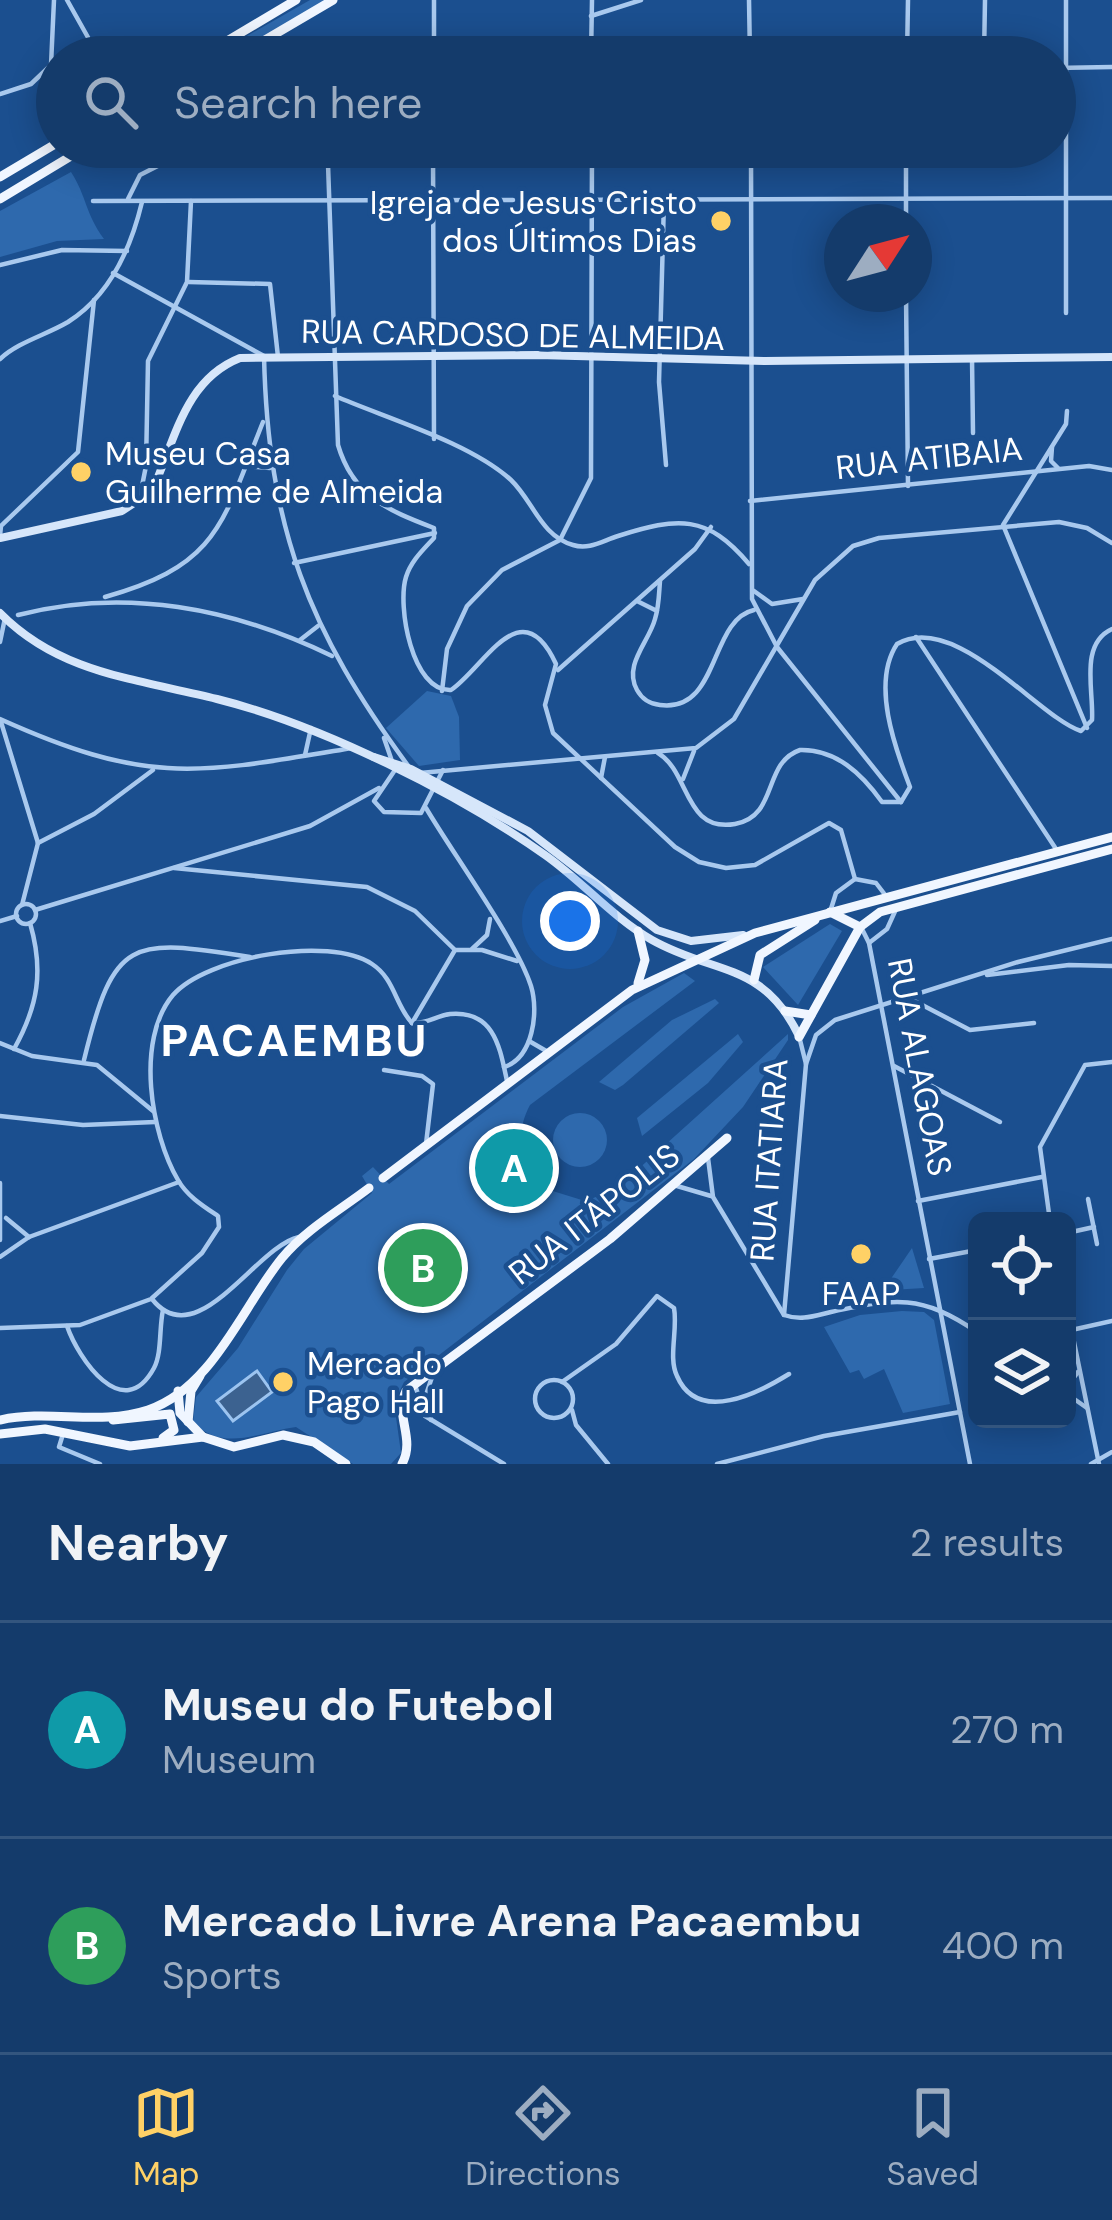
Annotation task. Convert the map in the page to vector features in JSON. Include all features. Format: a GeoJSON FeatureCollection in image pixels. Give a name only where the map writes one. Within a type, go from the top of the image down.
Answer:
{"type":"FeatureCollection","features":[{"type":"Feature","properties":{"kind":"main road"},"geometry":{"type":"LineString","coordinates":[[235,36],[296,0]]}},
{"type":"Feature","properties":{"kind":"main road"},"geometry":{"type":"LineString","coordinates":[[272,36],[333,0]]}},
{"type":"Feature","properties":{"kind":"main road"},"geometry":{"type":"LineString","coordinates":[[0,177],[36,155]]}},
{"type":"Feature","properties":{"kind":"main road"},"geometry":{"type":"LineString","coordinates":[[0,199],[51,168]]}},
{"type":"Feature","properties":{"kind":"main road","name":"RUA CARDOSO DE ALMEIDA"},"geometry":{"type":"LineString","coordinates":[[138,502],[152,491],[203,382],[229,362],[264,356],[751,361],[1112,356]]}},
{"type":"Feature","properties":{"kind":"main road"},"geometry":{"type":"LineString","coordinates":[[0,538],[122,511],[138,502]]}},
{"type":"Feature","properties":{"kind":"main road"},"geometry":{"type":"LineString","coordinates":[[2,615],[70,662],[114,678],[216,699],[311,728],[394,766],[528,831],[670,936],[704,942],[755,933]]}},
{"type":"Feature","properties":{"kind":"main road"},"geometry":{"type":"LineString","coordinates":[[394,766],[415,771],[544,854],[638,931],[754,980],[785,1011],[799,1037]]}},
{"type":"Feature","properties":{"kind":"main road"},"geometry":{"type":"LineString","coordinates":[[383,1178],[638,986],[697,957],[755,933],[830,911],[1112,837]]}},
{"type":"Feature","properties":{"kind":"main road"},"geometry":{"type":"LineString","coordinates":[[799,1037],[860,927],[897,907],[1112,849]]}},
{"type":"Feature","properties":{"kind":"main road"},"geometry":{"type":"LineString","coordinates":[[754,980],[756,960],[765,951],[830,911]]}},
{"type":"Feature","properties":{"kind":"main road","name":"RUA ALAGOAS"},"geometry":{"type":"LineString","coordinates":[[830,911],[860,927]]}},
{"type":"Feature","properties":{"kind":"main road"},"geometry":{"type":"LineString","coordinates":[[638,931],[645,960],[638,986]]}},
{"type":"Feature","properties":{"kind":"main road"},"geometry":{"type":"LineString","coordinates":[[785,1011],[811,1016]]}},
{"type":"Feature","properties":{"kind":"main road","name":"RUA ITÁPOLIS"},"geometry":{"type":"LineString","coordinates":[[415,1385],[677,1186],[727,1138]]}},
{"type":"Feature","properties":{"kind":"main road"},"geometry":{"type":"LineString","coordinates":[[171,1441],[188,1421],[191,1391],[208,1362],[285,1254],[369,1189]]}},
{"type":"Feature","properties":{"kind":"main road"},"geometry":{"type":"LineString","coordinates":[[107,1420],[147,1410],[208,1362]]}},
{"type":"Feature","properties":{"kind":"main road"},"geometry":{"type":"LineString","coordinates":[[407,1461],[401,1400],[415,1385]]}},
{"type":"Feature","properties":{"kind":"main road"},"geometry":{"type":"LineString","coordinates":[[178,1390],[178,1406],[203,1437]]}},
{"type":"Feature","properties":{"kind":"main road"},"geometry":{"type":"LineString","coordinates":[[0,1420],[58,1414],[130,1422],[170,1414],[176,1423],[172,1433],[146,1445]]}},
{"type":"Feature","properties":{"kind":"main road"},"geometry":{"type":"LineString","coordinates":[[0,1434],[36,1428],[116,1445],[203,1437],[234,1447],[262,1436],[294,1436],[346,1464]]}},
{"type":"Feature","properties":{"kind":"street"},"geometry":{"type":"LineString","coordinates":[[52,36],[54,0]]}},
{"type":"Feature","properties":{"kind":"street"},"geometry":{"type":"LineString","coordinates":[[67,0],[87,36]]}},
{"type":"Feature","properties":{"kind":"street"},"geometry":{"type":"LineString","coordinates":[[434,0],[434,36]]}},
{"type":"Feature","properties":{"kind":"street"},"geometry":{"type":"LineString","coordinates":[[591,36],[592,0]]}},
{"type":"Feature","properties":{"kind":"street"},"geometry":{"type":"LineString","coordinates":[[591,16],[640,0]]}},
{"type":"Feature","properties":{"kind":"street"},"geometry":{"type":"LineString","coordinates":[[749,0],[750,36]]}},
{"type":"Feature","properties":{"kind":"street"},"geometry":{"type":"LineString","coordinates":[[907,36],[908,0]]}},
{"type":"Feature","properties":{"kind":"street"},"geometry":{"type":"LineString","coordinates":[[985,36],[986,0]]}},
{"type":"Feature","properties":{"kind":"street"},"geometry":{"type":"LineString","coordinates":[[1066,0],[1066,36]]}},
{"type":"Feature","properties":{"kind":"street"},"geometry":{"type":"LineString","coordinates":[[1076,68],[1112,68]]}},
{"type":"Feature","properties":{"kind":"street"},"geometry":{"type":"LineString","coordinates":[[0,94],[36,79]]}},
{"type":"Feature","properties":{"kind":"street"},"geometry":{"type":"LineString","coordinates":[[128,201],[140,175],[154,168]]}},
{"type":"Feature","properties":{"kind":"street"},"geometry":{"type":"LineString","coordinates":[[328,168],[338,445],[356,485],[385,508],[435,533]]}},
{"type":"Feature","properties":{"kind":"street"},"geometry":{"type":"LineString","coordinates":[[433,168],[434,439]]}},
{"type":"Feature","properties":{"kind":"street"},"geometry":{"type":"LineString","coordinates":[[442,691],[452,635],[476,594],[502,571],[560,540],[591,478],[592,168]]}},
{"type":"Feature","properties":{"kind":"street"},"geometry":{"type":"LineString","coordinates":[[751,168],[749,564],[754,610],[777,646],[901,802]]}},
{"type":"Feature","properties":{"kind":"street"},"geometry":{"type":"LineString","coordinates":[[906,168],[906,204]]}},
{"type":"Feature","properties":{"kind":"street"},"geometry":{"type":"LineString","coordinates":[[1066,168],[1066,313]]}},
{"type":"Feature","properties":{"kind":"street"},"geometry":{"type":"LineString","coordinates":[[528,200],[1112,199]]}},
{"type":"Feature","properties":{"kind":"street"},"geometry":{"type":"LineString","coordinates":[[93,201],[513,200]]}},
{"type":"Feature","properties":{"kind":"street"},"geometry":{"type":"LineString","coordinates":[[138,502],[146,466],[148,361],[187,282],[191,201]]}},
{"type":"Feature","properties":{"kind":"street"},"geometry":{"type":"LineString","coordinates":[[664,201],[660,432],[666,465]]}},
{"type":"Feature","properties":{"kind":"street"},"geometry":{"type":"LineString","coordinates":[[2,353],[71,320],[94,300],[127,251],[142,202]]}},
{"type":"Feature","properties":{"kind":"street"},"geometry":{"type":"LineString","coordinates":[[0,265],[62,250],[127,251]]}},
{"type":"Feature","properties":{"kind":"street"},"geometry":{"type":"LineString","coordinates":[[113,273],[264,356],[271,468],[294,563],[334,656],[383,736],[415,771],[696,748]]}},
{"type":"Feature","properties":{"kind":"street"},"geometry":{"type":"LineString","coordinates":[[187,282],[270,284],[278,357]]}},
{"type":"Feature","properties":{"kind":"street"},"geometry":{"type":"LineString","coordinates":[[0,538],[1,526],[78,452],[94,300]]}},
{"type":"Feature","properties":{"kind":"street"},"geometry":{"type":"LineString","coordinates":[[906,312],[908,485]]}},
{"type":"Feature","properties":{"kind":"street"},"geometry":{"type":"LineString","coordinates":[[972,358],[973,433]]}},
{"type":"Feature","properties":{"kind":"street"},"geometry":{"type":"LineString","coordinates":[[335,396],[502,472],[560,540],[583,547],[666,524],[711,527],[749,564]]}},
{"type":"Feature","properties":{"kind":"street"},"geometry":{"type":"LineString","coordinates":[[1003,525],[1054,442],[1067,411]]}},
{"type":"Feature","properties":{"kind":"street"},"geometry":{"type":"LineString","coordinates":[[18,615],[151,584],[191,560],[224,522],[265,418]]}},
{"type":"Feature","properties":{"kind":"street"},"geometry":{"type":"LineString","coordinates":[[1054,442],[1051,461],[1064,469]]}},
{"type":"Feature","properties":{"kind":"street"},"geometry":{"type":"LineString","coordinates":[[245,466],[271,468]]}},
{"type":"Feature","properties":{"kind":"street","name":"RUA ATIBAIA"},"geometry":{"type":"LineString","coordinates":[[750,501],[1033,471],[1112,470]]}},
{"type":"Feature","properties":{"kind":"street"},"geometry":{"type":"LineString","coordinates":[[683,778],[696,748],[734,719],[824,569],[853,546],[1003,525],[1070,523],[1112,543]]}},
{"type":"Feature","properties":{"kind":"street"},"geometry":{"type":"LineString","coordinates":[[1003,525],[1087,728]]}},
{"type":"Feature","properties":{"kind":"street"},"geometry":{"type":"LineString","coordinates":[[711,527],[660,581],[557,671],[546,692],[545,714],[562,742],[675,847],[714,866],[742,867],[774,858],[826,824],[835,824],[855,879]]}},
{"type":"Feature","properties":{"kind":"street"},"geometry":{"type":"LineString","coordinates":[[294,563],[435,533]]}},
{"type":"Feature","properties":{"kind":"street"},"geometry":{"type":"LineString","coordinates":[[435,533],[414,560],[403,593],[418,666],[442,691]]}},
{"type":"Feature","properties":{"kind":"street"},"geometry":{"type":"LineString","coordinates":[[660,581],[657,610],[633,678],[644,698],[664,706],[696,692],[738,618],[754,610]]}},
{"type":"Feature","properties":{"kind":"street"},"geometry":{"type":"LineString","coordinates":[[752,590],[772,604],[803,599]]}},
{"type":"Feature","properties":{"kind":"street"},"geometry":{"type":"LineString","coordinates":[[99,599],[150,602],[300,640],[334,656]]}},
{"type":"Feature","properties":{"kind":"street"},"geometry":{"type":"LineString","coordinates":[[637,601],[657,610]]}},
{"type":"Feature","properties":{"kind":"street"},"geometry":{"type":"LineString","coordinates":[[0,642],[2,615]]}},
{"type":"Feature","properties":{"kind":"street"},"geometry":{"type":"LineString","coordinates":[[300,640],[318,626]]}},
{"type":"Feature","properties":{"kind":"street"},"geometry":{"type":"LineString","coordinates":[[1087,728],[1093,651],[1101,635],[1112,629]]}},
{"type":"Feature","properties":{"kind":"street"},"geometry":{"type":"LineString","coordinates":[[442,691],[458,686],[496,643],[518,632],[544,643],[557,671]]}},
{"type":"Feature","properties":{"kind":"street"},"geometry":{"type":"LineString","coordinates":[[901,802],[910,787],[890,716],[889,662],[898,644],[916,637],[992,667],[1072,728],[1087,728]]}},
{"type":"Feature","properties":{"kind":"street"},"geometry":{"type":"LineString","coordinates":[[916,637],[1058,852]]}},
{"type":"Feature","properties":{"kind":"street"},"geometry":{"type":"LineString","coordinates":[[0,719],[82,754],[153,770],[233,769],[352,748]]}},
{"type":"Feature","properties":{"kind":"street"},"geometry":{"type":"LineString","coordinates":[[0,719],[38,843],[17,916]]}},
{"type":"Feature","properties":{"kind":"street"},"geometry":{"type":"LineString","coordinates":[[305,755],[311,728]]}},
{"type":"Feature","properties":{"kind":"street"},"geometry":{"type":"LineString","coordinates":[[375,807],[379,788],[394,766],[383,736]]}},
{"type":"Feature","properties":{"kind":"street"},"geometry":{"type":"LineString","coordinates":[[555,761],[562,742]]}},
{"type":"Feature","properties":{"kind":"street"},"geometry":{"type":"LineString","coordinates":[[658,753],[683,778],[688,802],[700,815],[735,824],[761,808],[786,756],[812,749],[851,767],[882,802],[901,802]]}},
{"type":"Feature","properties":{"kind":"street"},"geometry":{"type":"LineString","coordinates":[[601,778],[605,757]]}},
{"type":"Feature","properties":{"kind":"street"},"geometry":{"type":"LineString","coordinates":[[351,805],[405,816],[426,808],[448,768]]}},
{"type":"Feature","properties":{"kind":"street"},"geometry":{"type":"LineString","coordinates":[[38,843],[94,814],[153,770]]}},
{"type":"Feature","properties":{"kind":"street"},"geometry":{"type":"LineString","coordinates":[[22,905],[35,910],[310,826],[379,788]]}},
{"type":"Feature","properties":{"kind":"street"},"geometry":{"type":"LineString","coordinates":[[426,808],[533,996],[529,1041],[517,1061],[504,1067]]}},
{"type":"Feature","properties":{"kind":"street"},"geometry":{"type":"LineString","coordinates":[[173,868],[367,887],[416,911],[455,950],[472,949],[517,961]]}},
{"type":"Feature","properties":{"kind":"street"},"geometry":{"type":"LineString","coordinates":[[830,911],[836,893],[855,879],[876,883],[886,896]]}},
{"type":"Feature","properties":{"kind":"street"},"geometry":{"type":"LineString","coordinates":[[869,944],[887,929],[897,907]]}},
{"type":"Feature","properties":{"kind":"street"},"geometry":{"type":"LineString","coordinates":[[13,1050],[38,988],[40,961],[30,923],[35,910]]}},
{"type":"Feature","properties":{"kind":"street"},"geometry":{"type":"LineString","coordinates":[[472,949],[487,935],[490,914]]}},
{"type":"Feature","properties":{"kind":"street"},"geometry":{"type":"LineString","coordinates":[[0,921],[17,916],[30,923]]}},
{"type":"Feature","properties":{"kind":"street","name":"RUA ALAGOAS"},"geometry":{"type":"LineString","coordinates":[[860,927],[869,944],[970,1464]]}},
{"type":"Feature","properties":{"kind":"street"},"geometry":{"type":"LineString","coordinates":[[806,1064],[821,1029],[881,1004],[1112,939]]}},
{"type":"Feature","properties":{"kind":"street"},"geometry":{"type":"LineString","coordinates":[[84,1060],[102,990],[112,972],[134,953],[174,945],[254,957],[309,951],[362,958],[389,980],[412,1023]]}},
{"type":"Feature","properties":{"kind":"street"},"geometry":{"type":"LineString","coordinates":[[412,1023],[455,950]]}},
{"type":"Feature","properties":{"kind":"street"},"geometry":{"type":"LineString","coordinates":[[0,1328],[67,1326],[122,1313],[152,1299],[202,1253],[219,1227],[218,1216],[178,1182],[155,1122],[154,1049],[165,1006],[188,983],[254,957]]}},
{"type":"Feature","properties":{"kind":"street"},"geometry":{"type":"LineString","coordinates":[[983,975],[1069,965],[1112,966]]}},
{"type":"Feature","properties":{"kind":"street"},"geometry":{"type":"LineString","coordinates":[[904,996],[970,1030],[1034,1023]]}},
{"type":"Feature","properties":{"kind":"street"},"geometry":{"type":"LineString","coordinates":[[412,1023],[455,1014],[476,1019],[496,1036],[503,1084]]}},
{"type":"Feature","properties":{"kind":"street","name":"RUA ITATIARA"},"geometry":{"type":"LineString","coordinates":[[784,1315],[806,1064],[799,1037]]}},
{"type":"Feature","properties":{"kind":"street"},"geometry":{"type":"LineString","coordinates":[[529,1041],[548,1052]]}},
{"type":"Feature","properties":{"kind":"street"},"geometry":{"type":"LineString","coordinates":[[0,1042],[13,1050],[84,1060],[121,1079],[154,1112]]}},
{"type":"Feature","properties":{"kind":"street"},"geometry":{"type":"LineString","coordinates":[[1048,1212],[1040,1148],[1085,1065],[1112,1062]]}},
{"type":"Feature","properties":{"kind":"street"},"geometry":{"type":"LineString","coordinates":[[892,1064],[1000,1122]]}},
{"type":"Feature","properties":{"kind":"street"},"geometry":{"type":"LineString","coordinates":[[384,1070],[422,1076],[433,1084],[426,1144]]}},
{"type":"Feature","properties":{"kind":"street"},"geometry":{"type":"LineString","coordinates":[[0,1116],[83,1125],[155,1122]]}},
{"type":"Feature","properties":{"kind":"street"},"geometry":{"type":"LineString","coordinates":[[708,1158],[710,1192],[784,1315],[806,1318],[895,1300],[940,1309],[968,1326]]}},
{"type":"Feature","properties":{"kind":"street"},"geometry":{"type":"LineString","coordinates":[[918,1201],[1042,1177]]}},
{"type":"Feature","properties":{"kind":"street"},"geometry":{"type":"LineString","coordinates":[[0,1257],[29,1237],[178,1182]]}},
{"type":"Feature","properties":{"kind":"street"},"geometry":{"type":"LineString","coordinates":[[0,1183],[0,1240]]}},
{"type":"Feature","properties":{"kind":"street"},"geometry":{"type":"LineString","coordinates":[[677,1186],[710,1192]]}},
{"type":"Feature","properties":{"kind":"street"},"geometry":{"type":"LineString","coordinates":[[1088,1198],[1097,1244]]}},
{"type":"Feature","properties":{"kind":"street"},"geometry":{"type":"LineString","coordinates":[[3,1216],[29,1237]]}},
{"type":"Feature","properties":{"kind":"street"},"geometry":{"type":"LineString","coordinates":[[1076,1231],[1094,1227]]}},
{"type":"Feature","properties":{"kind":"street"},"geometry":{"type":"LineString","coordinates":[[152,1299],[163,1310],[184,1314],[214,1305],[271,1249],[305,1236]]}},
{"type":"Feature","properties":{"kind":"street"},"geometry":{"type":"LineString","coordinates":[[929,1259],[968,1252]]}},
{"type":"Feature","properties":{"kind":"street","name":"RUA ITATIARA"},"geometry":{"type":"LineString","coordinates":[[766,1284],[785,1286]]}},
{"type":"Feature","properties":{"kind":"street"},"geometry":{"type":"LineString","coordinates":[[576,1425],[541,1412],[536,1394],[547,1382],[562,1382],[616,1343],[657,1296],[674,1308],[674,1371],[690,1391],[709,1400],[741,1400],[789,1374]]}},
{"type":"Feature","properties":{"kind":"street"},"geometry":{"type":"LineString","coordinates":[[67,1326],[92,1375],[107,1386],[126,1389],[154,1369],[163,1310]]}},
{"type":"Feature","properties":{"kind":"street"},"geometry":{"type":"LineString","coordinates":[[1076,1329],[1112,1322]]}},
{"type":"Feature","properties":{"kind":"street"},"geometry":{"type":"LineString","coordinates":[[1076,1358],[1096,1463],[1112,1452]]}},
{"type":"Feature","properties":{"kind":"street"},"geometry":{"type":"LineString","coordinates":[[1076,1375],[1079,1370]]}},
{"type":"Feature","properties":{"kind":"street"},"geometry":{"type":"LineString","coordinates":[[431,1420],[427,1392],[434,1371]]}},
{"type":"Feature","properties":{"kind":"street"},"geometry":{"type":"LineString","coordinates":[[562,1382],[573,1396],[576,1425],[602,1462]]}},
{"type":"Feature","properties":{"kind":"street"},"geometry":{"type":"LineString","coordinates":[[415,1385],[431,1420],[504,1464]]}},
{"type":"Feature","properties":{"kind":"street"},"geometry":{"type":"LineString","coordinates":[[1076,1398],[1087,1408]]}},
{"type":"Feature","properties":{"kind":"street"},"geometry":{"type":"LineString","coordinates":[[558,1418],[572,1407]]}},
{"type":"Feature","properties":{"kind":"street"},"geometry":{"type":"LineString","coordinates":[[717,1464],[833,1434],[960,1412]]}},
{"type":"Feature","properties":{"kind":"street"},"geometry":{"type":"LineString","coordinates":[[66,1432],[59,1447],[100,1464]]}},
{"type":"Feature","properties":{"kind":"shaded area"},"geometry":{"type":"Polygon","coordinates":[[[310,0],[326,0],[265,36],[247,36],[310,0]]]}},
{"type":"Feature","properties":{"kind":"shaded area"},"geometry":{"type":"Polygon","coordinates":[[[71,172],[104,239],[57,241],[0,257],[0,211],[71,172]]]}},
{"type":"Feature","properties":{"kind":"shaded area"},"geometry":{"type":"Polygon","coordinates":[[[427,691],[451,696],[459,717],[460,760],[419,766],[386,728],[427,691]]]}},
{"type":"Feature","properties":{"kind":"shaded area"},"geometry":{"type":"Polygon","coordinates":[[[830,924],[842,931],[798,1005],[763,967],[830,924]]]}},
{"type":"Feature","properties":{"kind":"shaded area"},"geometry":{"type":"Polygon","coordinates":[[[684,973],[695,981],[530,1105],[522,1127],[522,1149],[529,1170],[543,1188],[585,1201],[615,1190],[788,1034],[788,1040],[743,1107],[694,1159],[404,1382],[394,1403],[401,1453],[391,1464],[353,1464],[296,1427],[229,1439],[193,1422],[196,1397],[238,1348],[287,1270],[304,1249],[372,1193],[362,1176],[373,1167],[389,1184],[623,1007],[684,973]]]}},
{"type":"Feature","properties":{"kind":"shaded area"},"geometry":{"type":"Polygon","coordinates":[[[715,999],[719,1003],[623,1085],[615,1090],[599,1082],[672,1020],[715,999]]]}},
{"type":"Feature","properties":{"kind":"shaded area"},"geometry":{"type":"Polygon","coordinates":[[[738,1034],[743,1042],[708,1083],[642,1136],[637,1118],[738,1034]]]}},
{"type":"Feature","properties":{"kind":"shaded area"},"geometry":{"type":"Polygon","coordinates":[[[580,1113],[599,1121],[607,1140],[599,1159],[580,1167],[561,1159],[553,1140],[561,1121],[580,1113]]]}},
{"type":"Feature","properties":{"kind":"shaded area"},"geometry":{"type":"Polygon","coordinates":[[[912,1248],[924,1288],[891,1290],[886,1286],[912,1248]]]}},
{"type":"Feature","properties":{"kind":"shaded area"},"geometry":{"type":"Polygon","coordinates":[[[924,1312],[934,1320],[950,1404],[903,1413],[884,1369],[864,1379],[859,1370],[850,1373],[824,1327],[860,1315],[924,1312]]]}},
{"type":"Feature","properties":{"kind":"shaded area"},"geometry":{"type":"Polygon","coordinates":[[[257,1371],[272,1392],[233,1421],[217,1401],[257,1371]]]}},
{"type":"Feature","properties":{"kind":"place","name":"Igreja de Jesus Cristo dos Últimos Dias"},"geometry":{"type":"Point","coordinates":[721,221]}},
{"type":"Feature","properties":{"kind":"place","name":"Museu Casa Guilherme de Almeida"},"geometry":{"type":"Point","coordinates":[81,472]}},
{"type":"Feature","properties":{"kind":"place","name":"Museu do Futebol"},"geometry":{"type":"Point","coordinates":[514,1168]}},
{"type":"Feature","properties":{"kind":"place","name":"FAAP"},"geometry":{"type":"Point","coordinates":[861,1254]}},
{"type":"Feature","properties":{"kind":"place","name":"Mercado Livre Arena Pacaembu"},"geometry":{"type":"Point","coordinates":[423,1268]}},
{"type":"Feature","properties":{"kind":"place","name":"Mercado Pago Hall"},"geometry":{"type":"Point","coordinates":[283,1382]}},
{"type":"Feature","properties":{"kind":"district","name":"PACAEMBU"},"geometry":{"type":"Point","coordinates":[295,1040]}}]}
